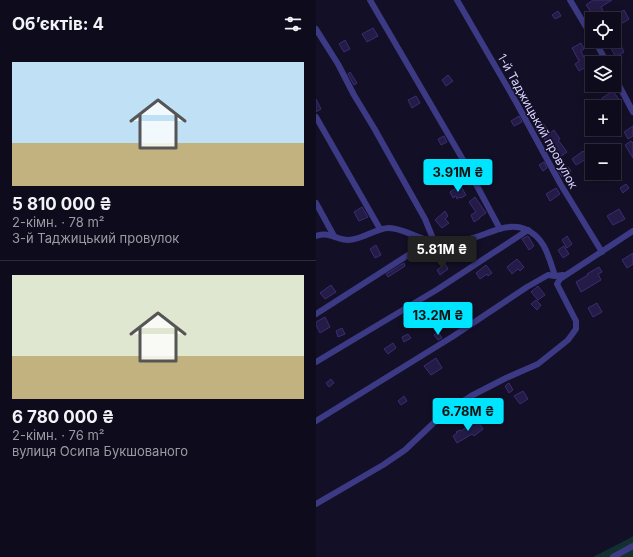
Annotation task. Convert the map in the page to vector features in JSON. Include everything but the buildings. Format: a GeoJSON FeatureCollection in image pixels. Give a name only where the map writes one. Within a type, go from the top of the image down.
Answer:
{"type":"FeatureCollection","features":[{"type":"Feature","properties":{"kind":"street"},"geometry":{"type":"LineString","coordinates":[[370,0],[462,158],[500,229]]}},
{"type":"Feature","properties":{"kind":"street","name":"1-й Таджицький провулок"},"geometry":{"type":"LineString","coordinates":[[457,0],[516,102],[560,185],[602,252]]}},
{"type":"Feature","properties":{"kind":"street"},"geometry":{"type":"LineString","coordinates":[[570,0],[585,25]]}},
{"type":"Feature","properties":{"kind":"street"},"geometry":{"type":"LineString","coordinates":[[316,29],[338,64],[424,219],[432,241]]}},
{"type":"Feature","properties":{"kind":"street"},"geometry":{"type":"LineString","coordinates":[[621,89],[633,112]]}},
{"type":"Feature","properties":{"kind":"street"},"geometry":{"type":"LineString","coordinates":[[316,117],[380,229]]}},
{"type":"Feature","properties":{"kind":"street"},"geometry":{"type":"LineString","coordinates":[[316,203],[334,236]]}},
{"type":"Feature","properties":{"kind":"street"},"geometry":{"type":"LineString","coordinates":[[316,236],[329,234],[349,240],[365,236],[380,229],[389,228],[398,229],[432,241],[466,241],[500,229],[513,227],[523,228],[538,236],[547,250],[555,276]]}},
{"type":"Feature","properties":{"kind":"street"},"geometry":{"type":"LineString","coordinates":[[316,362],[438,289],[528,230]]}},
{"type":"Feature","properties":{"kind":"street"},"geometry":{"type":"LineString","coordinates":[[316,504],[383,465],[405,450],[442,414],[471,396],[538,364],[568,340],[576,329],[576,321],[557,284],[565,275],[633,231]]}},
{"type":"Feature","properties":{"kind":"street"},"geometry":{"type":"LineString","coordinates":[[316,314],[432,241]]}},
{"type":"Feature","properties":{"kind":"street"},"geometry":{"type":"LineString","coordinates":[[316,421],[452,337],[527,287],[548,275],[565,275]]}},
{"type":"Feature","properties":{"kind":"street"},"geometry":{"type":"LineString","coordinates":[[613,557],[633,546]]}},
{"type":"Feature","properties":{"kind":"green space"},"geometry":{"type":"Polygon","coordinates":[[[633,536],[633,557],[593,557],[630,538],[633,536]]]}}]}
